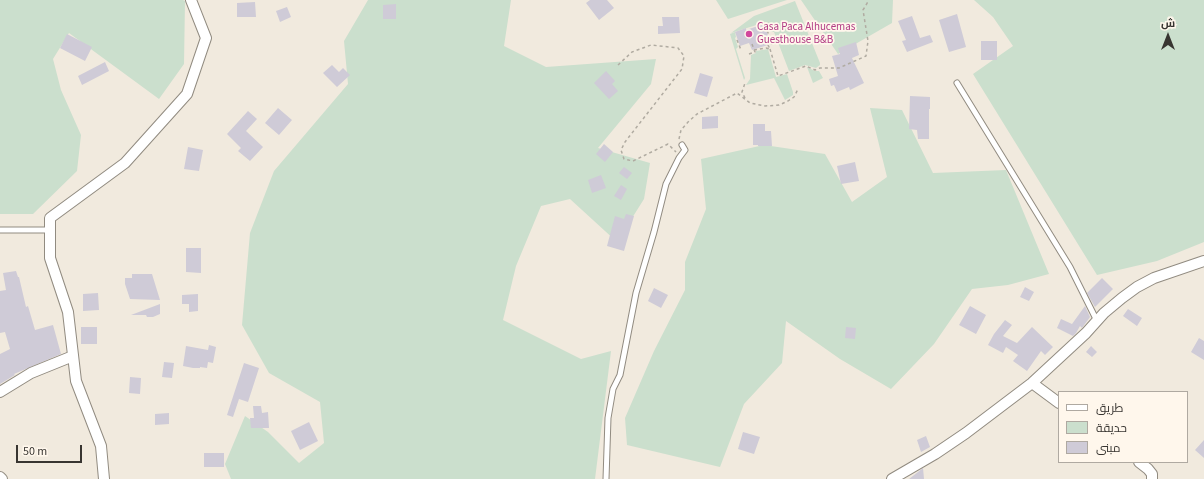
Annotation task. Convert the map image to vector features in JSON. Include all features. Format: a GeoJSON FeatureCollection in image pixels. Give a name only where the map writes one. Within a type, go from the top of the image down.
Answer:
{"type":"FeatureCollection","features":[{"type":"Feature","properties":{"kind":"street"},"geometry":{"type":"LineString","coordinates":[[104,479],[102,446],[76,380],[68,312],[50,258],[50,218],[125,163],[187,94],[206,38],[191,0]]}},
{"type":"Feature","properties":{"kind":"street"},"geometry":{"type":"LineString","coordinates":[[892,479],[935,454],[966,433],[1032,383],[1086,334],[1097,321],[1122,298],[1137,287],[1154,278],[1204,261]]}},
{"type":"Feature","properties":{"kind":"street"},"geometry":{"type":"LineString","coordinates":[[1174,272],[1204,269]]}},
{"type":"Feature","properties":{"kind":"street"},"geometry":{"type":"LineString","coordinates":[[0,392],[31,373],[73,356]]}},
{"type":"Feature","properties":{"kind":"street"},"geometry":{"type":"LineString","coordinates":[[1032,383],[1058,402]]}},
{"type":"Feature","properties":{"kind":"street"},"geometry":{"type":"LineString","coordinates":[[1140,463],[1152,474],[1152,479]]}},
{"type":"Feature","properties":{"kind":"lane"},"geometry":{"type":"LineString","coordinates":[[957,84],[1070,267],[1097,321]]}},
{"type":"Feature","properties":{"kind":"lane"},"geometry":{"type":"LineString","coordinates":[[606,479],[608,418],[613,389],[620,375],[636,293],[666,184],[679,158],[685,150],[682,145]]}},
{"type":"Feature","properties":{"kind":"lane"},"geometry":{"type":"LineString","coordinates":[[0,230],[50,230]]}},
{"type":"Feature","properties":{"kind":"path"},"geometry":{"type":"LineString","coordinates":[[767,30],[772,44],[768,45],[778,76],[806,66],[815,70],[820,68],[838,68],[866,56],[868,41],[863,10],[869,0]]}},
{"type":"Feature","properties":{"kind":"path"},"geometry":{"type":"LineString","coordinates":[[736,40],[741,50]]}},
{"type":"Feature","properties":{"kind":"path"},"geometry":{"type":"LineString","coordinates":[[752,44],[754,50]]}},
{"type":"Feature","properties":{"kind":"path"},"geometry":{"type":"LineString","coordinates":[[618,65],[632,52],[651,45],[678,48],[684,56],[682,68],[625,142],[621,150],[624,160],[633,161],[668,144],[677,153],[679,158]]}},
{"type":"Feature","properties":{"kind":"path"},"geometry":{"type":"LineString","coordinates":[[749,54],[755,52],[754,50],[766,48],[770,49]]}},
{"type":"Feature","properties":{"kind":"path"},"geometry":{"type":"LineString","coordinates":[[745,83],[742,92],[746,100]]}},
{"type":"Feature","properties":{"kind":"path"},"geometry":{"type":"LineString","coordinates":[[682,145],[679,135],[681,130],[688,122],[697,114],[737,94],[750,103],[765,106],[779,105],[794,97],[798,89]]}},
{"type":"Feature","properties":{"kind":"green space"},"geometry":{"type":"Polygon","coordinates":[[[0,0],[185,1],[184,64],[159,99],[69,33],[53,59],[61,90],[81,135],[77,171],[33,214],[0,214],[0,0]]]}},
{"type":"Feature","properties":{"kind":"green space"},"geometry":{"type":"Polygon","coordinates":[[[368,0],[511,0],[504,46],[546,67],[656,59],[651,84],[598,148],[650,163],[644,199],[617,242],[570,199],[541,206],[516,266],[503,320],[581,359],[611,351],[595,479],[231,479],[225,464],[245,416],[268,432],[299,463],[324,443],[320,402],[269,373],[242,325],[250,233],[274,171],[348,84],[344,41],[368,0]]]}},
{"type":"Feature","properties":{"kind":"green space"},"geometry":{"type":"Polygon","coordinates":[[[716,0],[787,0],[728,19],[716,0]]]}},
{"type":"Feature","properties":{"kind":"green space"},"geometry":{"type":"Polygon","coordinates":[[[801,0],[893,0],[892,23],[838,54],[801,0]]]}},
{"type":"Feature","properties":{"kind":"green space"},"geometry":{"type":"Polygon","coordinates":[[[974,0],[1204,0],[1204,242],[1157,261],[1097,275],[973,74],[1013,46],[993,17],[974,0]]]}},
{"type":"Feature","properties":{"kind":"green space"},"geometry":{"type":"Polygon","coordinates":[[[795,1],[820,63],[820,65],[816,68],[805,65],[789,71],[774,32],[770,32],[766,22],[731,33],[754,16],[795,1]]]}},
{"type":"Feature","properties":{"kind":"green space"},"geometry":{"type":"Polygon","coordinates":[[[735,32],[738,47],[736,49],[745,78],[744,80],[730,34],[735,32]]]}},
{"type":"Feature","properties":{"kind":"green space"},"geometry":{"type":"Polygon","coordinates":[[[768,49],[776,77],[787,74],[793,92],[793,95],[785,100],[774,78],[746,85],[750,79],[751,55],[756,53],[756,51],[768,49]]]}},
{"type":"Feature","properties":{"kind":"green space"},"geometry":{"type":"Polygon","coordinates":[[[807,67],[815,71],[819,71],[823,78],[813,83],[807,67]]]}},
{"type":"Feature","properties":{"kind":"green space"},"geometry":{"type":"Polygon","coordinates":[[[870,108],[902,110],[933,173],[1006,170],[1049,274],[1008,285],[972,289],[934,344],[891,389],[840,359],[786,321],[782,363],[744,404],[720,467],[627,445],[625,418],[654,351],[685,290],[685,262],[706,209],[701,159],[764,145],[825,154],[852,202],[887,177],[870,108]]]}},
{"type":"Feature","properties":{"kind":"building"},"geometry":{"type":"Polygon","coordinates":[[[590,0],[607,0],[614,8],[599,20],[586,3],[590,0]]]}},
{"type":"Feature","properties":{"kind":"building"},"geometry":{"type":"Polygon","coordinates":[[[255,2],[256,17],[237,17],[237,3],[255,2]]]}},
{"type":"Feature","properties":{"kind":"building"},"geometry":{"type":"Polygon","coordinates":[[[396,4],[396,19],[383,19],[383,5],[396,4]]]}},
{"type":"Feature","properties":{"kind":"building"},"geometry":{"type":"Polygon","coordinates":[[[287,7],[291,17],[280,22],[276,11],[287,7]]]}},
{"type":"Feature","properties":{"kind":"building"},"geometry":{"type":"Polygon","coordinates":[[[957,14],[966,47],[949,52],[939,20],[957,14]]]}},
{"type":"Feature","properties":{"kind":"building"},"geometry":{"type":"Polygon","coordinates":[[[912,16],[920,38],[930,35],[933,42],[907,52],[902,41],[906,40],[898,21],[912,16]]]}},
{"type":"Feature","properties":{"kind":"building"},"geometry":{"type":"Polygon","coordinates":[[[662,17],[679,17],[680,33],[658,34],[658,26],[663,26],[662,17]]]}},
{"type":"Feature","properties":{"kind":"building","name":"Casa Paca Alhucemas Guesthouse B&B"},"geometry":{"type":"Polygon","coordinates":[[[764,24],[771,44],[752,50],[749,43],[740,46],[735,32],[764,24]]]}},
{"type":"Feature","properties":{"kind":"building"},"geometry":{"type":"Polygon","coordinates":[[[67,34],[92,47],[85,61],[60,48],[67,34]]]}},
{"type":"Feature","properties":{"kind":"building"},"geometry":{"type":"Polygon","coordinates":[[[981,41],[997,41],[997,60],[981,60],[981,41]]]}},
{"type":"Feature","properties":{"kind":"building"},"geometry":{"type":"Polygon","coordinates":[[[856,42],[859,55],[852,58],[864,83],[850,90],[849,87],[837,92],[834,85],[831,86],[829,79],[838,76],[832,56],[840,54],[838,48],[856,42]]]}},
{"type":"Feature","properties":{"kind":"building"},"geometry":{"type":"Polygon","coordinates":[[[105,62],[109,71],[82,85],[78,76],[105,62]]]}},
{"type":"Feature","properties":{"kind":"building"},"geometry":{"type":"Polygon","coordinates":[[[332,65],[339,72],[343,68],[350,75],[337,87],[323,73],[332,65]]]}},
{"type":"Feature","properties":{"kind":"building"},"geometry":{"type":"Polygon","coordinates":[[[606,71],[615,81],[612,84],[618,91],[609,99],[594,83],[606,71]]]}},
{"type":"Feature","properties":{"kind":"building"},"geometry":{"type":"Polygon","coordinates":[[[700,73],[713,77],[707,97],[694,93],[700,73]]]}},
{"type":"Feature","properties":{"kind":"building"},"geometry":{"type":"Polygon","coordinates":[[[910,96],[930,97],[929,139],[918,139],[917,130],[909,129],[910,96]]]}},
{"type":"Feature","properties":{"kind":"building"},"geometry":{"type":"Polygon","coordinates":[[[278,108],[292,120],[279,135],[265,123],[278,108]]]}},
{"type":"Feature","properties":{"kind":"building"},"geometry":{"type":"Polygon","coordinates":[[[248,111],[257,119],[246,131],[263,147],[250,161],[238,151],[241,148],[227,134],[248,111]]]}},
{"type":"Feature","properties":{"kind":"building"},"geometry":{"type":"Polygon","coordinates":[[[718,116],[718,128],[702,129],[702,117],[718,116]]]}},
{"type":"Feature","properties":{"kind":"building"},"geometry":{"type":"Polygon","coordinates":[[[753,124],[765,124],[765,131],[771,131],[772,146],[753,145],[753,124]]]}},
{"type":"Feature","properties":{"kind":"building"},"geometry":{"type":"Polygon","coordinates":[[[604,144],[613,152],[605,162],[596,154],[604,144]]]}},
{"type":"Feature","properties":{"kind":"building"},"geometry":{"type":"Polygon","coordinates":[[[188,147],[203,150],[199,171],[184,169],[188,147]]]}},
{"type":"Feature","properties":{"kind":"building"},"geometry":{"type":"Polygon","coordinates":[[[855,162],[859,181],[841,184],[837,166],[855,162]]]}},
{"type":"Feature","properties":{"kind":"building"},"geometry":{"type":"Polygon","coordinates":[[[624,167],[632,173],[627,179],[619,173],[624,167]]]}},
{"type":"Feature","properties":{"kind":"building"},"geometry":{"type":"Polygon","coordinates":[[[601,175],[606,188],[592,193],[588,180],[601,175]]]}},
{"type":"Feature","properties":{"kind":"building"},"geometry":{"type":"Polygon","coordinates":[[[621,185],[627,189],[621,200],[614,196],[621,185]]]}},
{"type":"Feature","properties":{"kind":"building"},"geometry":{"type":"Polygon","coordinates":[[[626,214],[634,216],[624,251],[607,246],[615,216],[624,219],[626,214]]]}},
{"type":"Feature","properties":{"kind":"building"},"geometry":{"type":"Polygon","coordinates":[[[186,248],[201,248],[201,273],[186,272],[186,248]]]}},
{"type":"Feature","properties":{"kind":"building"},"geometry":{"type":"Polygon","coordinates":[[[16,271],[19,277],[26,307],[28,306],[35,330],[53,325],[61,354],[14,374],[15,375],[0,384],[0,354],[10,349],[5,332],[0,333],[0,291],[6,290],[3,273],[16,271]]]}},
{"type":"Feature","properties":{"kind":"building"},"geometry":{"type":"Polygon","coordinates":[[[132,274],[152,274],[160,300],[130,299],[125,284],[125,278],[132,278],[132,274]]]}},
{"type":"Feature","properties":{"kind":"building"},"geometry":{"type":"Polygon","coordinates":[[[1102,278],[1113,289],[1095,307],[1087,293],[1102,278]]]}},
{"type":"Feature","properties":{"kind":"building"},"geometry":{"type":"Polygon","coordinates":[[[1025,287],[1034,292],[1029,301],[1020,297],[1025,287]]]}},
{"type":"Feature","properties":{"kind":"building"},"geometry":{"type":"Polygon","coordinates":[[[654,288],[668,295],[661,308],[648,301],[654,288]]]}},
{"type":"Feature","properties":{"kind":"building"},"geometry":{"type":"Polygon","coordinates":[[[98,293],[99,310],[83,311],[83,294],[98,293]]]}},
{"type":"Feature","properties":{"kind":"building"},"geometry":{"type":"Polygon","coordinates":[[[198,294],[198,311],[189,312],[189,304],[182,304],[182,295],[198,294]]]}},
{"type":"Feature","properties":{"kind":"building"},"geometry":{"type":"Polygon","coordinates":[[[160,304],[160,314],[153,317],[147,317],[146,315],[131,315],[160,304]]]}},
{"type":"Feature","properties":{"kind":"building"},"geometry":{"type":"Polygon","coordinates":[[[970,306],[986,315],[976,334],[959,325],[970,306]]]}},
{"type":"Feature","properties":{"kind":"building"},"geometry":{"type":"Polygon","coordinates":[[[1085,306],[1090,317],[1082,328],[1080,326],[1073,336],[1057,328],[1061,319],[1072,324],[1085,306]]]}},
{"type":"Feature","properties":{"kind":"building"},"geometry":{"type":"Polygon","coordinates":[[[1128,309],[1142,318],[1137,326],[1123,316],[1128,309]]]}},
{"type":"Feature","properties":{"kind":"building"},"geometry":{"type":"Polygon","coordinates":[[[1005,320],[1012,325],[1003,336],[1017,343],[1032,327],[1053,347],[1045,355],[1041,351],[1027,371],[1013,361],[1018,355],[1006,347],[1003,353],[988,345],[994,334],[1005,320]]]}},
{"type":"Feature","properties":{"kind":"building"},"geometry":{"type":"Polygon","coordinates":[[[81,327],[97,327],[97,344],[81,344],[81,327]]]}},
{"type":"Feature","properties":{"kind":"building"},"geometry":{"type":"Polygon","coordinates":[[[846,327],[856,328],[855,339],[845,338],[846,327]]]}},
{"type":"Feature","properties":{"kind":"building"},"geometry":{"type":"Polygon","coordinates":[[[1199,338],[1204,341],[1204,360],[1191,352],[1199,338]]]}},
{"type":"Feature","properties":{"kind":"building"},"geometry":{"type":"Polygon","coordinates":[[[209,345],[216,347],[213,363],[208,362],[207,368],[183,366],[186,346],[208,350],[209,345]]]}},
{"type":"Feature","properties":{"kind":"building"},"geometry":{"type":"Polygon","coordinates":[[[1091,346],[1097,352],[1092,357],[1086,352],[1091,346]]]}},
{"type":"Feature","properties":{"kind":"building"},"geometry":{"type":"Polygon","coordinates":[[[164,362],[174,363],[172,378],[162,377],[164,362]]]}},
{"type":"Feature","properties":{"kind":"building"},"geometry":{"type":"Polygon","coordinates":[[[244,363],[259,368],[248,402],[239,399],[233,417],[227,415],[244,363]]]}},
{"type":"Feature","properties":{"kind":"building"},"geometry":{"type":"Polygon","coordinates":[[[130,377],[141,378],[140,394],[129,393],[130,377]]]}},
{"type":"Feature","properties":{"kind":"building"},"geometry":{"type":"Polygon","coordinates":[[[253,406],[261,406],[262,413],[268,412],[269,428],[251,428],[250,418],[254,418],[253,406]]]}},
{"type":"Feature","properties":{"kind":"building"},"geometry":{"type":"Polygon","coordinates":[[[169,413],[169,424],[155,425],[155,414],[169,413]]]}},
{"type":"Feature","properties":{"kind":"building"},"geometry":{"type":"Polygon","coordinates":[[[309,422],[318,441],[300,450],[291,431],[309,422]]]}},
{"type":"Feature","properties":{"kind":"building"},"geometry":{"type":"Polygon","coordinates":[[[743,432],[760,437],[754,454],[738,449],[743,432]]]}},
{"type":"Feature","properties":{"kind":"building"},"geometry":{"type":"Polygon","coordinates":[[[926,436],[930,447],[921,452],[917,440],[926,436]]]}},
{"type":"Feature","properties":{"kind":"building"},"geometry":{"type":"Polygon","coordinates":[[[1204,440],[1204,458],[1195,450],[1204,440]]]}},
{"type":"Feature","properties":{"kind":"building"},"geometry":{"type":"Polygon","coordinates":[[[204,453],[224,453],[224,467],[204,467],[204,453]]]}},
{"type":"Feature","properties":{"kind":"building"},"geometry":{"type":"Polygon","coordinates":[[[923,468],[924,479],[909,479],[918,472],[923,468]]]}},
{"type":"Feature","properties":{"kind":"place","name":"Casa Paca Alhucemas Guesthouse B&B"},"geometry":{"type":"Point","coordinates":[749,34]}}]}
